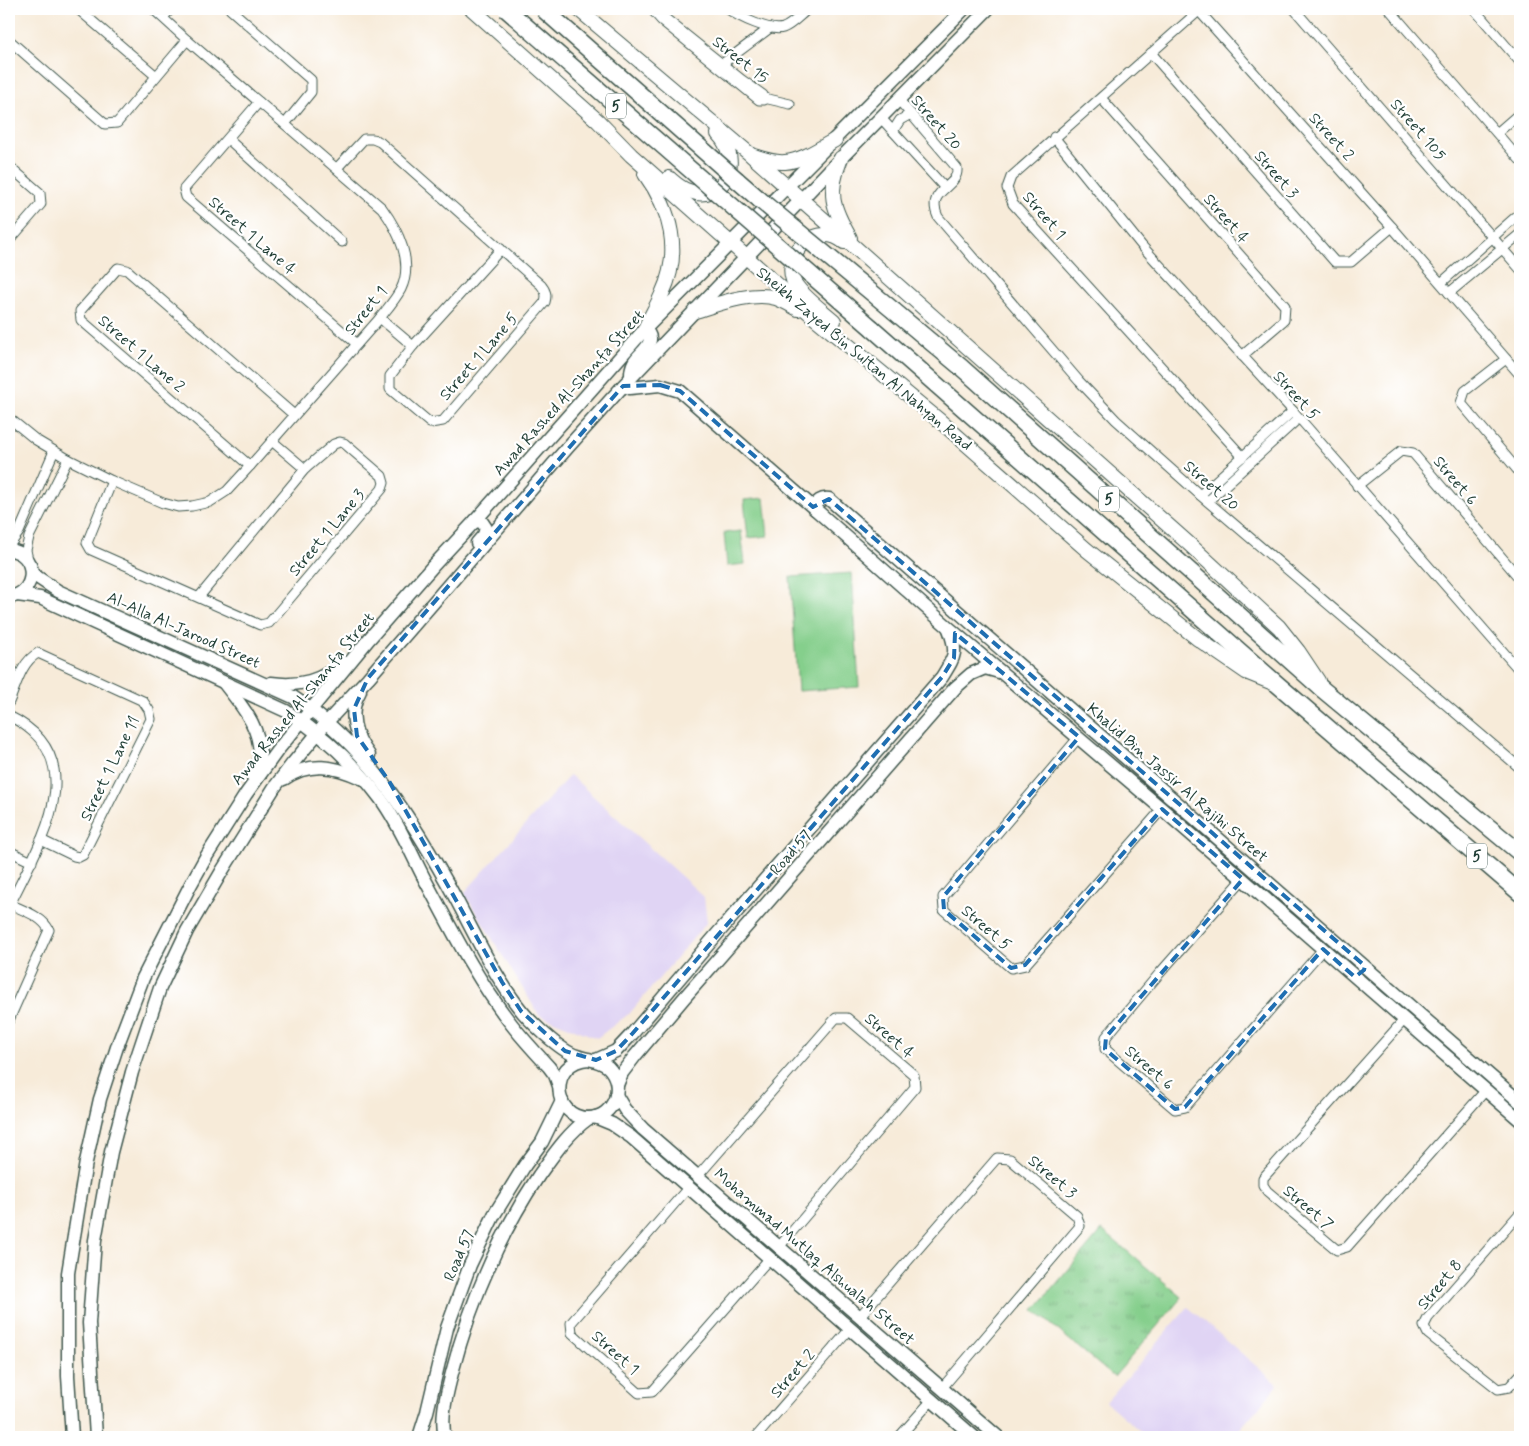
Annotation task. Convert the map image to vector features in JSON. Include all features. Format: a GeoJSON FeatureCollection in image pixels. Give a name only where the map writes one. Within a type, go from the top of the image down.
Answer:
{"type":"FeatureCollection","features":[{"type":"Feature","properties":{"kind":"highway","name":"Sheikh Zayed Bin Sultan Al Nahyan Road"},"geometry":{"type":"LineString","coordinates":[[506,9],[1277,684],[1520,893]]}},
{"type":"Feature","properties":{"kind":"highway","name":"5"},"geometry":{"type":"LineString","coordinates":[[543,9],[760,200],[984,388],[1322,689],[1466,806],[1520,853]]}},
{"type":"Feature","properties":{"kind":"highway"},"geometry":{"type":"LineString","coordinates":[[1466,806],[1520,838]]}},
{"type":"Feature","properties":{"kind":"main road","name":"Sheikh Zayed Bin Sultan Al Nahyan Road"},"geometry":{"type":"LineString","coordinates":[[472,9],[598,121],[631,155],[731,244],[814,317],[940,421],[1087,550],[1176,623],[1246,672],[1277,684]]}},
{"type":"Feature","properties":{"kind":"main road"},"geometry":{"type":"LineString","coordinates":[[578,9],[751,155],[1181,537],[1280,628],[1298,651],[1322,689]]}},
{"type":"Feature","properties":{"kind":"main road"},"geometry":{"type":"LineString","coordinates":[[598,121],[680,187],[688,191],[695,193],[710,192],[726,179],[731,162],[730,152],[724,141],[642,63]]}},
{"type":"Feature","properties":{"kind":"main road"},"geometry":{"type":"LineString","coordinates":[[751,155],[770,161],[785,162],[809,154],[836,140]]}},
{"type":"Feature","properties":{"kind":"main road"},"geometry":{"type":"LineString","coordinates":[[631,155],[653,185],[664,205],[673,239],[671,264],[663,293],[645,329]]}},
{"type":"Feature","properties":{"kind":"main road"},"geometry":{"type":"LineString","coordinates":[[841,158],[834,175],[832,194],[836,212],[856,248]]}},
{"type":"Feature","properties":{"kind":"main road"},"geometry":{"type":"LineString","coordinates":[[940,421],[797,288],[791,271],[792,262],[798,247],[816,236],[829,236],[841,240],[983,361]]}},
{"type":"Feature","properties":{"kind":"main road"},"geometry":{"type":"LineString","coordinates":[[695,310],[761,296],[776,298],[814,317]]}},
{"type":"Feature","properties":{"kind":"street"},"geometry":{"type":"LineString","coordinates":[[78,9],[156,76]]}},
{"type":"Feature","properties":{"kind":"street","name":"Street 1"},"geometry":{"type":"LineString","coordinates":[[9,418],[36,440],[112,482],[163,503],[178,507],[210,502],[227,491],[250,466],[380,318],[402,287],[405,274],[405,257],[401,239],[394,223],[382,208],[153,9]]}},
{"type":"Feature","properties":{"kind":"street"},"geometry":{"type":"LineString","coordinates":[[163,18],[171,9]]}},
{"type":"Feature","properties":{"kind":"street"},"geometry":{"type":"LineString","coordinates":[[230,9],[311,80],[311,92],[285,124]]}},
{"type":"Feature","properties":{"kind":"street"},"geometry":{"type":"LineString","coordinates":[[728,9],[739,16],[770,28],[779,29],[788,26],[808,9]]}},
{"type":"Feature","properties":{"kind":"street","name":"Awad Rashed Al-Shanfa Street"},"geometry":{"type":"LineString","coordinates":[[72,1437],[68,1376],[68,1273],[86,1162],[100,1099],[143,978],[191,884],[246,794],[277,751],[369,639],[645,329],[836,140],[964,9]]}},
{"type":"Feature","properties":{"kind":"street","name":"Awad Rashed Al-Shanfa Street"},"geometry":{"type":"LineString","coordinates":[[96,1437],[88,1323],[95,1240],[111,1152],[132,1072],[160,988],[188,930],[222,871],[274,788],[327,722],[368,678],[627,382],[880,117],[988,9]]}},
{"type":"Feature","properties":{"kind":"street","name":"Street 105"},"geometry":{"type":"LineString","coordinates":[[1294,9],[1520,269]]}},
{"type":"Feature","properties":{"kind":"street"},"geometry":{"type":"LineString","coordinates":[[1390,9],[1520,160]]}},
{"type":"Feature","properties":{"kind":"street"},"geometry":{"type":"LineString","coordinates":[[1474,9],[1520,62]]}},
{"type":"Feature","properties":{"kind":"street","name":"Street 15"},"geometry":{"type":"LineString","coordinates":[[652,10],[666,18],[763,95],[762,101],[661,20],[652,10]]}},
{"type":"Feature","properties":{"kind":"street","name":"Street 1"},"geometry":{"type":"LineString","coordinates":[[1200,10],[1011,176],[1007,188],[1012,204],[1243,457]]}},
{"type":"Feature","properties":{"kind":"street","name":"Street 2"},"geometry":{"type":"LineString","coordinates":[[1200,10],[1520,375]]}},
{"type":"Feature","properties":{"kind":"street"},"geometry":{"type":"LineString","coordinates":[[722,64],[770,28]]}},
{"type":"Feature","properties":{"kind":"street"},"geometry":{"type":"LineString","coordinates":[[945,28],[946,36],[950,40],[956,40]]}},
{"type":"Feature","properties":{"kind":"street"},"geometry":{"type":"LineString","coordinates":[[9,40],[105,124],[117,122],[187,40]]}},
{"type":"Feature","properties":{"kind":"street","name":"Street 3"},"geometry":{"type":"LineString","coordinates":[[1151,53],[1335,262],[1351,262],[1392,227]]}},
{"type":"Feature","properties":{"kind":"street"},"geometry":{"type":"LineString","coordinates":[[764,98],[790,104]]}},
{"type":"Feature","properties":{"kind":"street","name":"Street 4"},"geometry":{"type":"LineString","coordinates":[[1101,98],[1285,306],[1284,320],[1242,356]]}},
{"type":"Feature","properties":{"kind":"street","name":"Street 20"},"geometry":{"type":"LineString","coordinates":[[898,99],[957,168],[956,177],[938,194],[935,203],[936,213],[1097,401],[1204,498],[1520,768]]}},
{"type":"Feature","properties":{"kind":"street","name":"Street 1 Lane 4"},"geometry":{"type":"LineString","coordinates":[[260,102],[184,188],[186,197],[357,344]]}},
{"type":"Feature","properties":{"kind":"street"},"geometry":{"type":"LineString","coordinates":[[1497,133],[1520,113]]}},
{"type":"Feature","properties":{"kind":"street"},"geometry":{"type":"LineString","coordinates":[[893,131],[900,120],[911,114]]}},
{"type":"Feature","properties":{"kind":"street"},"geometry":{"type":"LineString","coordinates":[[880,117],[945,188]]}},
{"type":"Feature","properties":{"kind":"street","name":"Street 5"},"geometry":{"type":"LineString","coordinates":[[1054,137],[1142,246],[1296,415],[1520,671]]}},
{"type":"Feature","properties":{"kind":"street"},"geometry":{"type":"LineString","coordinates":[[228,139],[342,242]]}},
{"type":"Feature","properties":{"kind":"street","name":"Street 1 Lane 5"},"geometry":{"type":"LineString","coordinates":[[337,168],[364,139],[373,139],[380,142],[542,285],[545,290],[545,302],[443,421],[430,423],[390,388],[390,376],[413,346],[501,249]]}},
{"type":"Feature","properties":{"kind":"street"},"geometry":{"type":"LineString","coordinates":[[9,166],[40,193],[41,204],[9,242]]}},
{"type":"Feature","properties":{"kind":"street"},"geometry":{"type":"LineString","coordinates":[[1441,283],[1520,213]]}},
{"type":"Feature","properties":{"kind":"street"},"geometry":{"type":"LineString","coordinates":[[1449,293],[1520,234]]}},
{"type":"Feature","properties":{"kind":"street","name":"Street 1 Lane 2"},"geometry":{"type":"LineString","coordinates":[[250,466],[81,320],[80,311],[118,268],[127,270],[294,415]]}},
{"type":"Feature","properties":{"kind":"street"},"geometry":{"type":"LineString","coordinates":[[380,318],[413,346]]}},
{"type":"Feature","properties":{"kind":"street"},"geometry":{"type":"LineString","coordinates":[[627,382],[634,361],[650,341],[650,335],[645,329]]}},
{"type":"Feature","properties":{"kind":"street"},"geometry":{"type":"LineString","coordinates":[[1506,359],[1465,391],[1461,403],[1520,473]]}},
{"type":"Feature","properties":{"kind":"street","name":"Khalid Bin Jassir Al Rajihi Street"},"geometry":{"type":"LineString","coordinates":[[627,382],[630,388],[660,385],[680,391],[948,627],[1162,808],[1520,1120]]}},
{"type":"Feature","properties":{"kind":"street"},"geometry":{"type":"LineString","coordinates":[[1204,498],[1243,457],[1296,415]]}},
{"type":"Feature","properties":{"kind":"street"},"geometry":{"type":"LineString","coordinates":[[1204,498],[1296,415]]}},
{"type":"Feature","properties":{"kind":"street"},"geometry":{"type":"LineString","coordinates":[[272,441],[304,469]]}},
{"type":"Feature","properties":{"kind":"street","name":"Street 1 Lane 3"},"geometry":{"type":"LineString","coordinates":[[112,482],[87,542],[91,550],[260,625],[269,623],[382,489],[384,483],[382,476],[344,443],[334,444],[304,469],[200,597]]}},
{"type":"Feature","properties":{"kind":"street"},"geometry":{"type":"LineString","coordinates":[[9,548],[19,532],[54,451]]}},
{"type":"Feature","properties":{"kind":"street","name":"Street 6"},"geometry":{"type":"LineString","coordinates":[[1357,486],[1401,451],[1413,453],[1520,579]]}},
{"type":"Feature","properties":{"kind":"street"},"geometry":{"type":"LineString","coordinates":[[13,596],[26,589],[30,580],[26,550],[29,537],[68,459]]}},
{"type":"Feature","properties":{"kind":"street","name":"Khalid Bin Jassir Al Rajihi Street"},"geometry":{"type":"LineString","coordinates":[[815,509],[820,500],[829,500],[1520,1102]]}},
{"type":"Feature","properties":{"kind":"street"},"geometry":{"type":"LineString","coordinates":[[423,614],[436,592],[486,532],[482,522],[475,521]]}},
{"type":"Feature","properties":{"kind":"street","name":"Al-Alla Al-Jarood Street"},"geometry":{"type":"LineString","coordinates":[[9,548],[18,552],[29,563],[34,575],[58,591],[293,697],[327,722]]}},
{"type":"Feature","properties":{"kind":"street","name":"Al-Alla Al-Jarood Street"},"geometry":{"type":"LineString","coordinates":[[13,596],[40,598],[286,711],[318,733]]}},
{"type":"Feature","properties":{"kind":"street","name":"Road 57"},"geometry":{"type":"LineString","coordinates":[[593,1060],[616,1051],[942,678],[954,658],[954,644],[948,627]]}},
{"type":"Feature","properties":{"kind":"street"},"geometry":{"type":"LineString","coordinates":[[260,681],[288,685],[319,678],[332,671],[369,639]]}},
{"type":"Feature","properties":{"kind":"street","name":"Street 1 Lane 11"},"geometry":{"type":"LineString","coordinates":[[9,702],[24,666],[31,657],[38,653],[142,701],[149,710],[151,719],[84,855],[80,857],[74,856],[41,840]]}},
{"type":"Feature","properties":{"kind":"street","name":"Road 57"},"geometry":{"type":"LineString","coordinates":[[617,1090],[622,1073],[635,1056],[955,688],[971,674],[985,668],[1006,675]]}},
{"type":"Feature","properties":{"kind":"street"},"geometry":{"type":"LineString","coordinates":[[942,678],[950,677],[956,684],[955,688]]}},
{"type":"Feature","properties":{"kind":"street"},"geometry":{"type":"LineString","coordinates":[[368,678],[357,695],[355,702],[355,730],[364,749],[389,781],[398,802]]}},
{"type":"Feature","properties":{"kind":"street"},"geometry":{"type":"LineString","coordinates":[[223,681],[255,726],[259,762],[246,794]]}},
{"type":"Feature","properties":{"kind":"street"},"geometry":{"type":"LineString","coordinates":[[9,716],[36,734],[45,749],[56,777],[51,814],[32,862],[10,906],[41,920],[49,930],[9,1020]]}},
{"type":"Feature","properties":{"kind":"street"},"geometry":{"type":"LineString","coordinates":[[318,733],[367,781],[386,808],[484,984],[508,1020],[555,1075],[562,1101],[573,1113],[592,1117],[609,1109],[617,1090],[612,1071],[605,1065],[576,1056],[565,1050],[516,1004],[414,825],[362,756],[327,722]]}},
{"type":"Feature","properties":{"kind":"street","name":"Street 5"},"geometry":{"type":"LineString","coordinates":[[1079,737],[943,897],[944,910],[1011,968],[1025,965],[1162,808]]}},
{"type":"Feature","properties":{"kind":"street"},"geometry":{"type":"LineString","coordinates":[[274,788],[297,772],[316,766],[340,769],[367,781]]}},
{"type":"Feature","properties":{"kind":"street"},"geometry":{"type":"LineString","coordinates":[[9,851],[32,862]]}},
{"type":"Feature","properties":{"kind":"street","name":"Street 6"},"geometry":{"type":"LineString","coordinates":[[1243,879],[1106,1037],[1105,1049],[1175,1109],[1185,1107],[1323,949]]}},
{"type":"Feature","properties":{"kind":"street"},"geometry":{"type":"LineString","coordinates":[[458,940],[465,935],[469,938],[503,996],[516,1004]]}},
{"type":"Feature","properties":{"kind":"street"},"geometry":{"type":"LineString","coordinates":[[1355,977],[1364,970],[1364,966]]}},
{"type":"Feature","properties":{"kind":"street"},"geometry":{"type":"LineString","coordinates":[[1373,993],[1376,985],[1385,983]]}},
{"type":"Feature","properties":{"kind":"street"},"geometry":{"type":"LineString","coordinates":[[672,987],[676,997],[684,998]]}},
{"type":"Feature","properties":{"kind":"street"},"geometry":{"type":"LineString","coordinates":[[660,1001],[667,1002],[673,1011]]}},
{"type":"Feature","properties":{"kind":"street","name":"Street 4"},"geometry":{"type":"LineString","coordinates":[[698,1177],[836,1018],[848,1018],[914,1076],[915,1087],[779,1247]]}},
{"type":"Feature","properties":{"kind":"street","name":"Street 7"},"geometry":{"type":"LineString","coordinates":[[1404,1020],[1263,1178],[1263,1185],[1267,1191],[1281,1203],[1337,1250],[1347,1247],[1486,1090]]}},
{"type":"Feature","properties":{"kind":"street"},"geometry":{"type":"LineString","coordinates":[[559,1086],[562,1075],[569,1066],[578,1061],[593,1060]]}},
{"type":"Feature","properties":{"kind":"street","name":"Mohammad Mutlaq Alshualah Street"},"geometry":{"type":"LineString","coordinates":[[617,1090],[624,1110],[698,1177],[998,1437]]}},
{"type":"Feature","properties":{"kind":"street","name":"Road 57"},"geometry":{"type":"LineString","coordinates":[[419,1437],[427,1412],[447,1328],[470,1265],[494,1215],[525,1165],[542,1142],[562,1101]]}},
{"type":"Feature","properties":{"kind":"street","name":"Road 57"},"geometry":{"type":"LineString","coordinates":[[445,1437],[443,1424],[456,1357],[487,1271],[502,1238],[530,1189],[562,1144],[577,1126],[592,1117]]}},
{"type":"Feature","properties":{"kind":"street","name":"Mohammad Mutlaq Alshualah Street"},"geometry":{"type":"LineString","coordinates":[[592,1117],[612,1124],[631,1137],[974,1437]]}},
{"type":"Feature","properties":{"kind":"street","name":"Street 3"},"geometry":{"type":"LineString","coordinates":[[860,1316],[997,1158],[1010,1159],[1077,1216],[1080,1226],[942,1388]]}},
{"type":"Feature","properties":{"kind":"street","name":"Street 1"},"geometry":{"type":"LineString","coordinates":[[688,1188],[572,1323],[572,1333],[639,1393],[652,1392],[769,1259]]}},
{"type":"Feature","properties":{"kind":"street","name":"Street 8"},"geometry":{"type":"LineString","coordinates":[[1520,1213],[1428,1318],[1424,1326],[1428,1334],[1498,1389],[1509,1387],[1520,1375]]}},
{"type":"Feature","properties":{"kind":"street"},"geometry":{"type":"LineString","coordinates":[[470,1265],[478,1271],[487,1271]]}},
{"type":"Feature","properties":{"kind":"street","name":"Street 2"},"geometry":{"type":"LineString","coordinates":[[756,1437],[850,1329]]}},
{"type":"Feature","properties":{"kind":"street"},"geometry":{"type":"LineString","coordinates":[[876,1351],[882,1353],[887,1350],[889,1346],[886,1339]]}},
{"type":"Feature","properties":{"kind":"street"},"geometry":{"type":"LineString","coordinates":[[896,1370],[898,1360],[908,1358]]}},
{"type":"Feature","properties":{"kind":"street"},"geometry":{"type":"LineString","coordinates":[[899,1437],[932,1400]]}},
{"type":"Feature","properties":{"kind":"street"},"geometry":{"type":"LineString","coordinates":[[95,1413],[100,1437]]}},
{"type":"Feature","properties":{"kind":"highlighted area"},"geometry":{"type":"Polygon","coordinates":[[[660,385],[680,391],[813,507],[829,499],[1365,966],[1364,970],[1355,977],[1323,949],[1185,1107],[1175,1109],[1105,1049],[1106,1037],[1243,879],[1162,809],[1025,965],[1011,968],[944,910],[943,897],[1079,737],[955,633],[954,658],[942,677],[632,1034],[616,1051],[596,1060],[565,1051],[521,1011],[502,982],[389,781],[357,736],[354,709],[368,678],[623,386],[660,385]]]}},
{"type":"Feature","properties":{"kind":"shaded area"},"geometry":{"type":"Polygon","coordinates":[[[570,775],[704,897],[707,922],[630,1013],[597,1038],[539,1015],[464,893],[570,775]]]}},
{"type":"Feature","properties":{"kind":"shaded area"},"geometry":{"type":"Polygon","coordinates":[[[1188,1307],[1278,1385],[1233,1437],[1147,1437],[1106,1402],[1188,1307]]]}},
{"type":"Feature","properties":{"kind":"green space"},"geometry":{"type":"Polygon","coordinates":[[[764,498],[768,536],[748,538],[744,500],[764,498]]]}},
{"type":"Feature","properties":{"kind":"green space"},"geometry":{"type":"Polygon","coordinates":[[[741,531],[745,564],[727,566],[724,533],[741,531]]]}},
{"type":"Feature","properties":{"kind":"green space"},"geometry":{"type":"Polygon","coordinates":[[[852,573],[859,687],[798,691],[790,577],[852,573]]]}},
{"type":"Feature","properties":{"kind":"green space"},"geometry":{"type":"Polygon","coordinates":[[[1102,1230],[1182,1297],[1114,1377],[1034,1310],[1102,1230]]]}}]}
